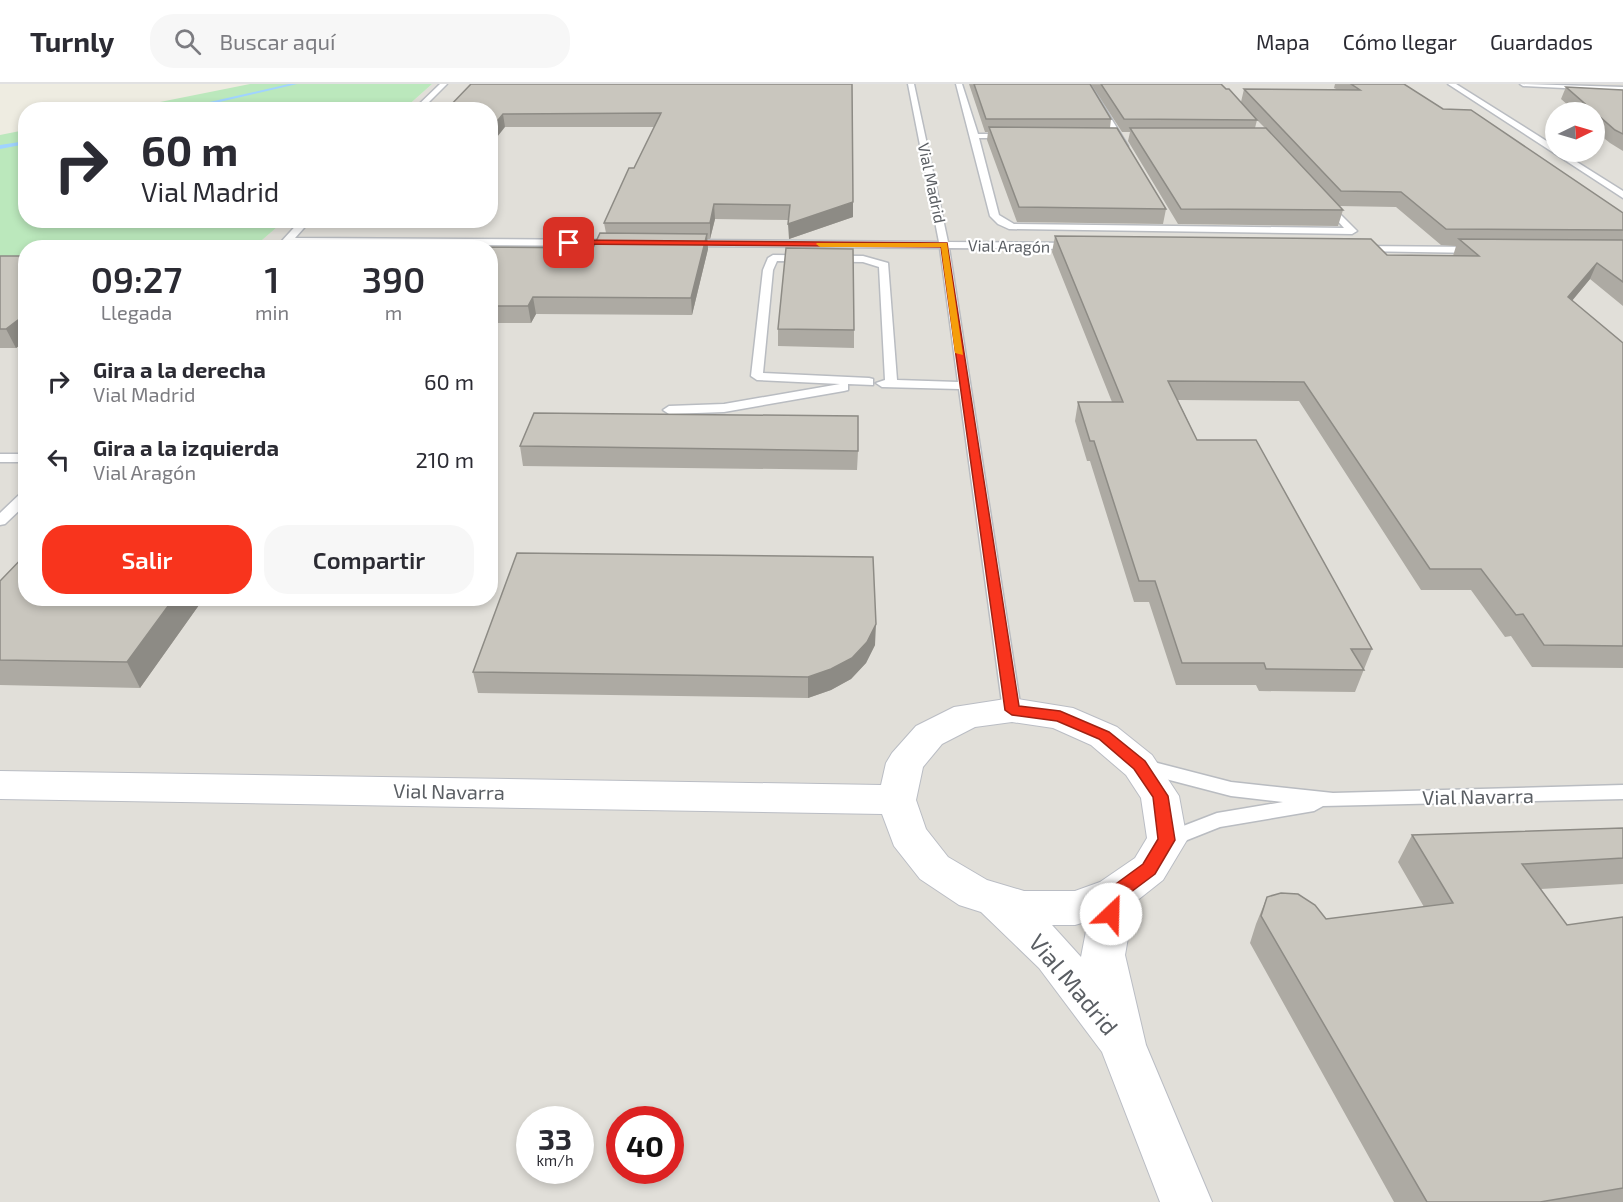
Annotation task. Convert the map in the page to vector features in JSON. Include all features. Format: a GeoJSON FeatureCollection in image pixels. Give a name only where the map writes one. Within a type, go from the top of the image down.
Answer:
{"type":"FeatureCollection","features":[{"type":"Feature","properties":{"kind":"street"},"geometry":{"type":"LineString","coordinates":[[1012,710],[1060,717],[1104,736],[1139,765],[1160,796],[1167,840],[1149,869],[1115,894],[1075,908],[1024,908],[974,893],[934,867],[908,835],[897,800],[905,763],[929,735],[967,716],[1012,710]]}},
{"type":"Feature","properties":{"kind":"street","name":"Vial Navarra"},"geometry":{"type":"LineString","coordinates":[[0,785],[897,800]]}},
{"type":"Feature","properties":{"kind":"street","name":"Vial Madrid"},"geometry":{"type":"LineString","coordinates":[[1115,894],[1103,955],[1123,1045],[1186,1202]]}},
{"type":"Feature","properties":{"kind":"street","name":"Vial Madrid"},"geometry":{"type":"LineString","coordinates":[[996,900],[1054,955],[1123,1045]]}},
{"type":"Feature","properties":{"kind":"lane"},"geometry":{"type":"LineString","coordinates":[[425,102],[444,84]]}},
{"type":"Feature","properties":{"kind":"lane","name":"Vial Madrid"},"geometry":{"type":"LineString","coordinates":[[911,84],[944,245],[1012,710]]}},
{"type":"Feature","properties":{"kind":"lane"},"geometry":{"type":"LineString","coordinates":[[959,84],[995,216],[1001,222],[1027,228],[1177,234],[1352,231],[1320,197]]}},
{"type":"Feature","properties":{"kind":"lane"},"geometry":{"type":"LineString","coordinates":[[1087,84],[1131,158]]}},
{"type":"Feature","properties":{"kind":"lane"},"geometry":{"type":"LineString","coordinates":[[1451,84],[1545,144]]}},
{"type":"Feature","properties":{"kind":"lane"},"geometry":{"type":"LineString","coordinates":[[1523,84],[1623,89]]}},
{"type":"Feature","properties":{"kind":"lane"},"geometry":{"type":"LineString","coordinates":[[975,136],[1023,136]]}},
{"type":"Feature","properties":{"kind":"lane"},"geometry":{"type":"LineString","coordinates":[[1107,137],[1130,138]]}},
{"type":"Feature","properties":{"kind":"lane"},"geometry":{"type":"LineString","coordinates":[[1573,162],[1623,195]]}},
{"type":"Feature","properties":{"kind":"lane"},"geometry":{"type":"LineString","coordinates":[[1168,219],[1177,234]]}},
{"type":"Feature","properties":{"kind":"lane"},"geometry":{"type":"LineString","coordinates":[[288,240],[299,228]]}},
{"type":"Feature","properties":{"kind":"lane"},"geometry":{"type":"LineString","coordinates":[[498,243],[634,243]]}},
{"type":"Feature","properties":{"kind":"lane","name":"Vial Aragón"},"geometry":{"type":"LineString","coordinates":[[682,243],[1088,247]]}},
{"type":"Feature","properties":{"kind":"lane"},"geometry":{"type":"LineString","coordinates":[[1350,249],[1492,251]]}},
{"type":"Feature","properties":{"kind":"lane"},"geometry":{"type":"LineString","coordinates":[[891,383],[884,265],[862,259],[773,258],[768,270],[757,376],[869,382],[891,383],[965,386]]}},
{"type":"Feature","properties":{"kind":"lane"},"geometry":{"type":"LineString","coordinates":[[669,410],[724,408],[869,382]]}},
{"type":"Feature","properties":{"kind":"lane"},"geometry":{"type":"LineString","coordinates":[[0,458],[18,458]]}},
{"type":"Feature","properties":{"kind":"lane"},"geometry":{"type":"LineString","coordinates":[[0,521],[18,504]]}},
{"type":"Feature","properties":{"kind":"lane","name":"Vial Navarra"},"geometry":{"type":"LineString","coordinates":[[1139,765],[1231,789],[1333,800],[1623,792]]}},
{"type":"Feature","properties":{"kind":"lane","name":"Vial Navarra"},"geometry":{"type":"LineString","coordinates":[[1167,840],[1217,820],[1333,800]]}},
{"type":"Feature","properties":{"kind":"shaded area"},"geometry":{"type":"Polygon","coordinates":[[[432,84],[1623,84],[1623,1202],[0,1202],[0,260],[18,261],[18,606],[498,606],[498,240],[262,240],[276,228],[498,228],[498,102],[412,102],[432,84]]]}},
{"type":"Feature","properties":{"kind":"green space"},"geometry":{"type":"Polygon","coordinates":[[[250,84],[432,84],[412,102],[160,102],[250,84]]]}},
{"type":"Feature","properties":{"kind":"green space"},"geometry":{"type":"Polygon","coordinates":[[[18,131],[18,228],[276,228],[262,240],[18,240],[18,261],[0,260],[0,135],[18,131]]]}},
{"type":"Feature","properties":{"kind":"building"},"geometry":{"type":"Polygon","coordinates":[[[471,84],[852,84],[853,202],[788,224],[790,205],[714,204],[710,223],[604,223],[629,168],[634,168],[661,113],[503,114],[498,120],[498,102],[454,102],[471,84]]]}},
{"type":"Feature","properties":{"kind":"building"},"geometry":{"type":"Polygon","coordinates":[[[974,84],[1090,84],[1111,119],[986,119],[974,84]]]}},
{"type":"Feature","properties":{"kind":"building"},"geometry":{"type":"Polygon","coordinates":[[[1101,84],[1221,84],[1229,89],[1257,120],[1124,119],[1101,84]]]}},
{"type":"Feature","properties":{"kind":"building"},"geometry":{"type":"Polygon","coordinates":[[[1351,84],[1404,84],[1443,109],[1471,110],[1623,213],[1623,230],[1446,229],[1401,192],[1341,191],[1244,89],[1360,90],[1351,84]]]}},
{"type":"Feature","properties":{"kind":"building"},"geometry":{"type":"Polygon","coordinates":[[[1566,87],[1623,90],[1623,134],[1605,121],[1605,102],[1583,102],[1566,87]]]}},
{"type":"Feature","properties":{"kind":"building"},"geometry":{"type":"Polygon","coordinates":[[[989,127],[1117,128],[1166,209],[1019,207],[989,127]]]}},
{"type":"Feature","properties":{"kind":"building"},"geometry":{"type":"Polygon","coordinates":[[[1130,128],[1266,128],[1343,210],[1181,209],[1130,128]]]}},
{"type":"Feature","properties":{"kind":"building"},"geometry":{"type":"Polygon","coordinates":[[[600,233],[707,234],[691,298],[533,297],[528,306],[498,306],[498,247],[593,248],[600,233]]]}},
{"type":"Feature","properties":{"kind":"building"},"geometry":{"type":"Polygon","coordinates":[[[1055,236],[1371,239],[1387,255],[1479,256],[1459,239],[1623,240],[1623,282],[1597,263],[1568,297],[1623,343],[1623,646],[1544,645],[1523,614],[1516,615],[1481,569],[1430,569],[1304,382],[1168,381],[1197,440],[1256,440],[1372,649],[1351,649],[1364,670],[1266,669],[1264,663],[1182,663],[1155,581],[1139,581],[1094,441],[1090,441],[1078,402],[1123,402],[1055,236]]]}},
{"type":"Feature","properties":{"kind":"building"},"geometry":{"type":"Polygon","coordinates":[[[786,248],[853,249],[854,330],[778,329],[786,248]]]}},
{"type":"Feature","properties":{"kind":"building"},"geometry":{"type":"Polygon","coordinates":[[[0,256],[18,256],[18,320],[6,329],[0,329],[0,256]]]}},
{"type":"Feature","properties":{"kind":"building"},"geometry":{"type":"Polygon","coordinates":[[[534,413],[858,416],[858,451],[520,446],[534,413]]]}},
{"type":"Feature","properties":{"kind":"building"},"geometry":{"type":"Polygon","coordinates":[[[517,553],[873,557],[876,624],[867,642],[852,658],[808,677],[473,672],[517,553]]]}},
{"type":"Feature","properties":{"kind":"building"},"geometry":{"type":"Polygon","coordinates":[[[18,562],[18,606],[168,606],[127,662],[0,660],[0,581],[18,562]]]}},
{"type":"Feature","properties":{"kind":"building"},"geometry":{"type":"Polygon","coordinates":[[[1623,828],[1623,858],[1522,864],[1567,925],[1623,917],[1623,1188],[1540,1202],[1427,1202],[1261,916],[1267,897],[1281,893],[1298,894],[1315,905],[1326,919],[1453,903],[1412,835],[1623,828]]]}},
{"type":"Feature","properties":{"kind":"waterway"},"geometry":{"type":"LineString","coordinates":[[213,102],[295,84]]}},
{"type":"Feature","properties":{"kind":"waterway"},"geometry":{"type":"LineString","coordinates":[[0,147],[18,144]]}},
{"type":"Feature","properties":{"kind":"slow traffic"},"geometry":{"type":"LineString","coordinates":[[820,244],[944,245],[960,353]]}},
{"type":"Feature","properties":{"kind":"route"},"geometry":{"type":"LineString","coordinates":[[569,243],[944,245],[1012,710],[1060,717],[1104,736],[1139,765],[1160,796],[1167,840],[1149,869],[1115,894],[1111,914]]}}]}
